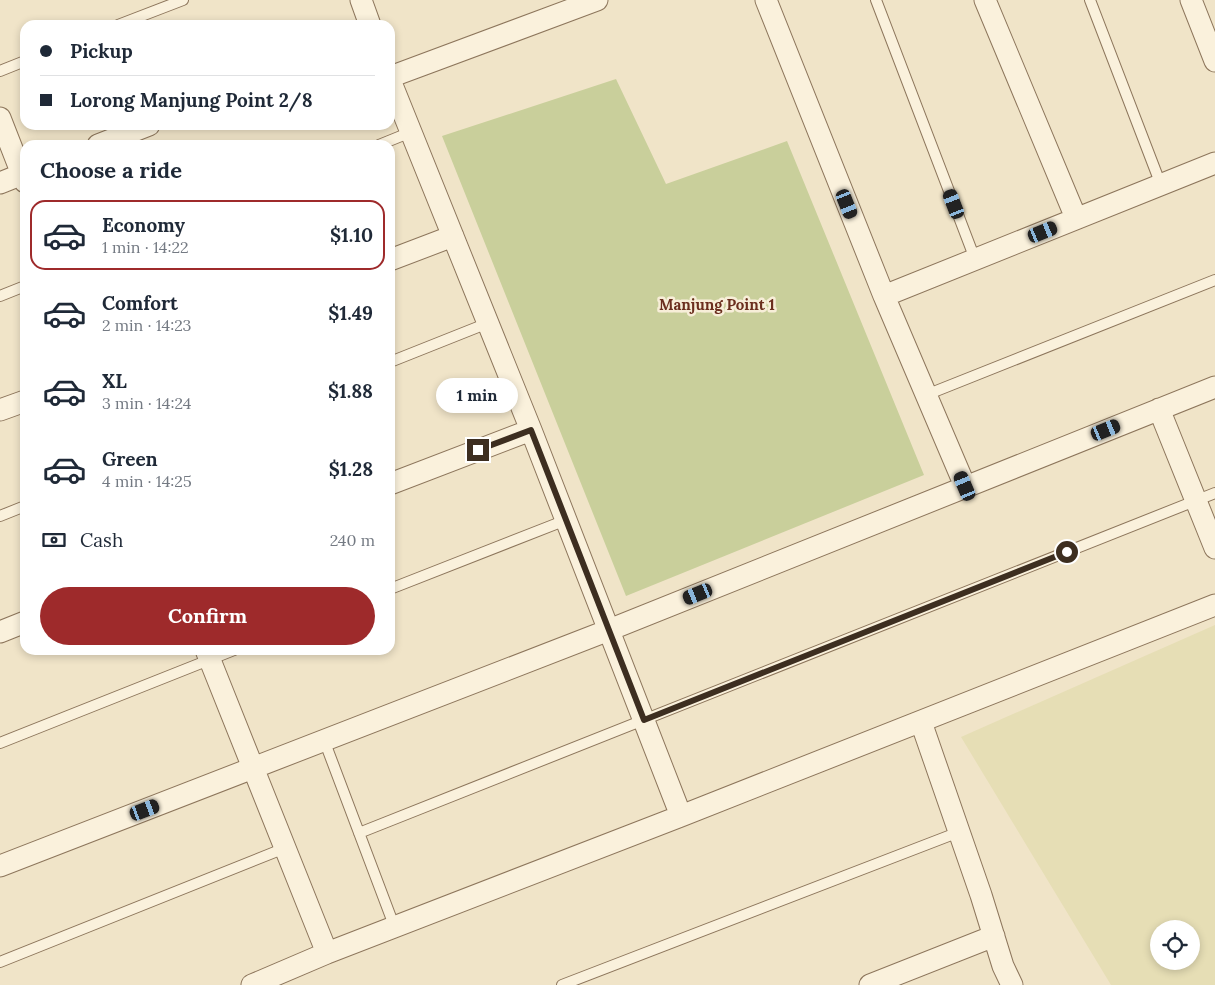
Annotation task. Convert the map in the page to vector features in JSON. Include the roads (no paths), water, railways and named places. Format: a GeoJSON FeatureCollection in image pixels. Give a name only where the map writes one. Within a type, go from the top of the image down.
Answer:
{"type":"FeatureCollection","features":[{"type":"Feature","properties":{"kind":"street"},"geometry":{"type":"LineString","coordinates":[[361,0],[368,20]]}},
{"type":"Feature","properties":{"kind":"street"},"geometry":{"type":"LineString","coordinates":[[395,76],[597,0]]}},
{"type":"Feature","properties":{"kind":"street"},"geometry":{"type":"LineString","coordinates":[[766,0],[884,296],[965,486]]}},
{"type":"Feature","properties":{"kind":"street"},"geometry":{"type":"LineString","coordinates":[[985,0],[1076,218]]}},
{"type":"Feature","properties":{"kind":"street"},"geometry":{"type":"LineString","coordinates":[[1190,0],[1215,61]]}},
{"type":"Feature","properties":{"kind":"street"},"geometry":{"type":"LineString","coordinates":[[395,91],[531,430],[681,816]]}},
{"type":"Feature","properties":{"kind":"street"},"geometry":{"type":"LineString","coordinates":[[0,118],[20,167]]}},
{"type":"Feature","properties":{"kind":"street"},"geometry":{"type":"LineString","coordinates":[[111,140],[137,130]]}},
{"type":"Feature","properties":{"kind":"street"},"geometry":{"type":"LineString","coordinates":[[884,296],[1215,163]]}},
{"type":"Feature","properties":{"kind":"street"},"geometry":{"type":"LineString","coordinates":[[0,183],[20,178]]}},
{"type":"Feature","properties":{"kind":"street"},"geometry":{"type":"LineString","coordinates":[[395,258],[453,236]]}},
{"type":"Feature","properties":{"kind":"street"},"geometry":{"type":"LineString","coordinates":[[0,866],[609,630],[1215,387]]}},
{"type":"Feature","properties":{"kind":"street"},"geometry":{"type":"LineString","coordinates":[[0,410],[20,402]]}},
{"type":"Feature","properties":{"kind":"street"},"geometry":{"type":"LineString","coordinates":[[1159,409],[1205,497],[1215,548]]}},
{"type":"Feature","properties":{"kind":"street"},"geometry":{"type":"LineString","coordinates":[[395,482],[531,430]]}},
{"type":"Feature","properties":{"kind":"street"},"geometry":{"type":"LineString","coordinates":[[252,985],[327,953],[921,722],[1215,605]]}},
{"type":"Feature","properties":{"kind":"street"},"geometry":{"type":"LineString","coordinates":[[0,632],[20,624]]}},
{"type":"Feature","properties":{"kind":"street"},"geometry":{"type":"LineString","coordinates":[[208,655],[327,953]]}},
{"type":"Feature","properties":{"kind":"street"},"geometry":{"type":"LineString","coordinates":[[921,722],[1003,966],[1012,985]]}},
{"type":"Feature","properties":{"kind":"street"},"geometry":{"type":"LineString","coordinates":[[874,984],[994,936]]}},
{"type":"Feature","properties":{"kind":"lane"},"geometry":{"type":"LineString","coordinates":[[131,20],[183,0]]}},
{"type":"Feature","properties":{"kind":"lane"},"geometry":{"type":"LineString","coordinates":[[876,0],[975,259]]}},
{"type":"Feature","properties":{"kind":"lane"},"geometry":{"type":"LineString","coordinates":[[1090,0],[1160,185]]}},
{"type":"Feature","properties":{"kind":"lane"},"geometry":{"type":"LineString","coordinates":[[0,71],[20,63]]}},
{"type":"Feature","properties":{"kind":"lane"},"geometry":{"type":"LineString","coordinates":[[391,140],[411,132]]}},
{"type":"Feature","properties":{"kind":"lane"},"geometry":{"type":"LineString","coordinates":[[926,395],[1215,280]]}},
{"type":"Feature","properties":{"kind":"lane"},"geometry":{"type":"LineString","coordinates":[[0,296],[20,288]]}},
{"type":"Feature","properties":{"kind":"lane"},"geometry":{"type":"LineString","coordinates":[[395,360],[488,323]]}},
{"type":"Feature","properties":{"kind":"lane"},"geometry":{"type":"LineString","coordinates":[[359,833],[1205,497]]}},
{"type":"Feature","properties":{"kind":"lane"},"geometry":{"type":"LineString","coordinates":[[0,516],[20,508]]}},
{"type":"Feature","properties":{"kind":"lane"},"geometry":{"type":"LineString","coordinates":[[395,587],[566,520]]}},
{"type":"Feature","properties":{"kind":"lane"},"geometry":{"type":"LineString","coordinates":[[0,743],[208,655]]}},
{"type":"Feature","properties":{"kind":"lane"},"geometry":{"type":"LineString","coordinates":[[324,740],[395,928]]}},
{"type":"Feature","properties":{"kind":"lane"},"geometry":{"type":"LineString","coordinates":[[562,985],[959,832]]}},
{"type":"Feature","properties":{"kind":"lane"},"geometry":{"type":"LineString","coordinates":[[0,962],[285,848]]}},
{"type":"Feature","properties":{"kind":"district","name":"Manjung Point 1"},"geometry":{"type":"Point","coordinates":[717,305]}}]}
